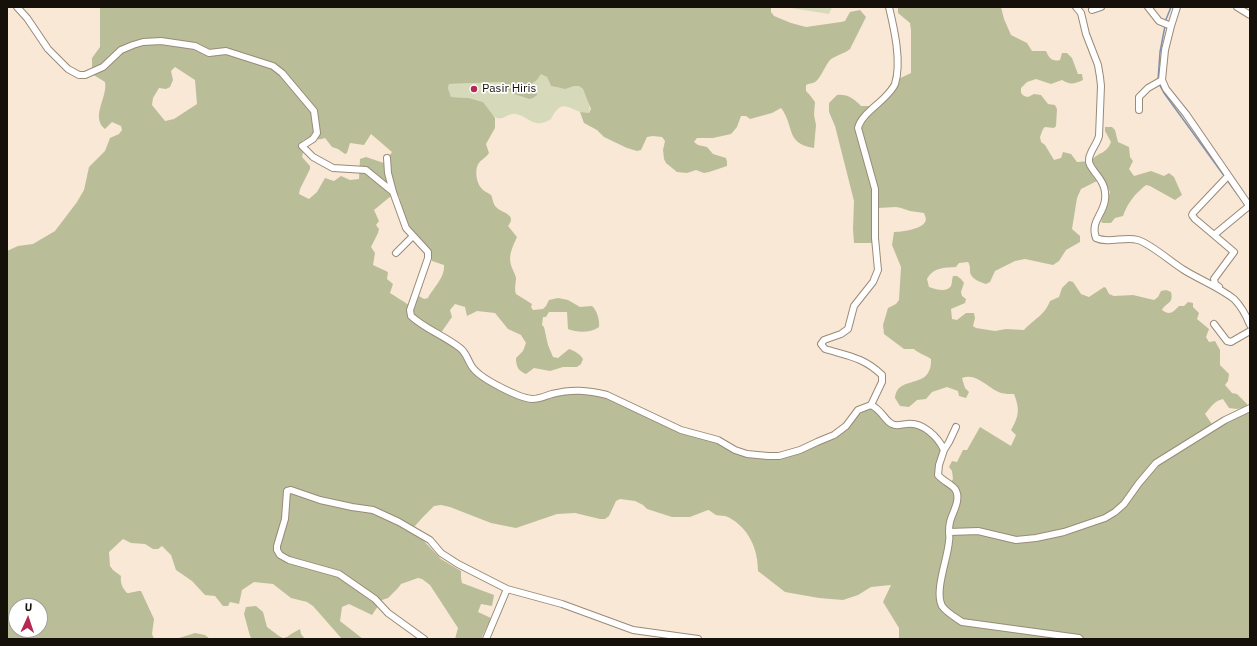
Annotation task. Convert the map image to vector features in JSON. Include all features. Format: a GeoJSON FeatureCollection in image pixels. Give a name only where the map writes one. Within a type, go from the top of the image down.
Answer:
{"type":"FeatureCollection","features":[{"type":"Feature","properties":{"kind":"street"},"geometry":{"type":"LineString","coordinates":[[17,7],[27,18],[48,49],[68,70],[79,75],[85,75],[102,67],[121,50],[133,45],[143,42],[161,41],[195,46],[209,53],[226,52],[273,66],[291,82],[314,111],[317,133],[313,139],[302,146],[313,156],[333,168],[366,170],[386,188],[393,192]]}},
{"type":"Feature","properties":{"kind":"street"},"geometry":{"type":"LineString","coordinates":[[387,158],[389,184],[406,228],[428,252],[410,310],[411,316],[461,348],[472,368],[482,377],[519,396],[531,399],[579,390],[607,395],[681,430],[718,440],[735,450],[747,454],[779,456],[800,450],[834,435],[846,426],[858,410],[871,405],[882,382],[882,375],[872,365],[864,361],[825,349],[821,344],[824,340],[841,334],[848,329],[854,306],[873,282],[878,270],[874,238],[875,189],[858,128],[862,119],[887,95],[895,85],[897,76],[897,41],[889,7]]}},
{"type":"Feature","properties":{"kind":"street"},"geometry":{"type":"LineString","coordinates":[[1076,7],[1081,13],[1086,34],[1098,65],[1101,86],[1099,136],[1098,142],[1089,159],[1089,165],[1104,184],[1105,191],[1105,202],[1094,229],[1096,238],[1106,241],[1117,239],[1139,240],[1185,271],[1223,292]]}},
{"type":"Feature","properties":{"kind":"street"},"geometry":{"type":"LineString","coordinates":[[1092,10],[1101,7]]}},
{"type":"Feature","properties":{"kind":"street"},"geometry":{"type":"LineString","coordinates":[[1148,7],[1156,18],[1168,25]]}},
{"type":"Feature","properties":{"kind":"street"},"geometry":{"type":"LineString","coordinates":[[1139,110],[1139,97],[1160,81],[1168,25],[1177,7]]}},
{"type":"Feature","properties":{"kind":"street"},"geometry":{"type":"LineString","coordinates":[[1237,7],[1250,16]]}},
{"type":"Feature","properties":{"kind":"street"},"geometry":{"type":"LineString","coordinates":[[1160,81],[1186,114],[1226,178],[1248,207],[1214,235]]}},
{"type":"Feature","properties":{"kind":"street"},"geometry":{"type":"LineString","coordinates":[[1226,178],[1192,215],[1200,224],[1234,252],[1214,279],[1215,284],[1241,306],[1250,325]]}},
{"type":"Feature","properties":{"kind":"street"},"geometry":{"type":"LineString","coordinates":[[396,253],[413,236]]}},
{"type":"Feature","properties":{"kind":"street"},"geometry":{"type":"LineString","coordinates":[[1214,324],[1227,341],[1231,342],[1250,331]]}},
{"type":"Feature","properties":{"kind":"street"},"geometry":{"type":"LineString","coordinates":[[871,405],[881,412],[888,421],[896,426],[912,424],[923,428],[936,438],[944,450]]}},
{"type":"Feature","properties":{"kind":"street"},"geometry":{"type":"LineString","coordinates":[[949,532],[978,531],[1011,539],[1036,538],[1064,532],[1105,518],[1124,504],[1156,463],[1225,420],[1250,408]]}},
{"type":"Feature","properties":{"kind":"street"},"geometry":{"type":"LineString","coordinates":[[956,427],[944,450],[939,465],[938,475],[942,480],[954,488],[958,494],[949,524],[950,541],[942,575],[940,600],[943,608],[962,622],[1080,639]]}},
{"type":"Feature","properties":{"kind":"street"},"geometry":{"type":"LineString","coordinates":[[424,639],[388,613],[375,599],[339,574],[290,560],[280,555],[277,550],[277,546],[285,519],[287,491],[291,490],[336,504],[373,510],[400,522],[430,540],[441,553],[458,564],[507,589],[562,604],[633,630],[698,639]]}},
{"type":"Feature","properties":{"kind":"street"},"geometry":{"type":"LineString","coordinates":[[486,639],[507,589]]}},
{"type":"Feature","properties":{"kind":"green space"},"geometry":{"type":"Polygon","coordinates":[[[100,7],[771,7],[771,12],[774,16],[806,27],[845,21],[850,12],[860,10],[866,17],[850,49],[830,60],[817,80],[814,83],[806,85],[806,91],[815,102],[814,115],[816,125],[814,148],[799,143],[792,133],[781,108],[772,113],[750,119],[746,116],[741,116],[737,127],[731,134],[713,138],[697,138],[694,142],[698,145],[707,147],[713,154],[726,158],[727,166],[704,173],[696,170],[687,173],[677,172],[666,163],[663,150],[665,141],[662,137],[647,137],[641,150],[637,151],[604,137],[597,130],[584,123],[580,112],[589,113],[591,109],[583,89],[579,86],[565,89],[551,86],[547,77],[541,74],[537,80],[530,85],[532,89],[536,91],[537,95],[529,99],[511,93],[502,82],[449,84],[448,88],[451,97],[469,98],[483,102],[495,118],[495,128],[486,144],[489,153],[478,165],[476,176],[481,188],[491,195],[495,206],[510,216],[511,222],[508,226],[517,237],[511,251],[510,258],[516,278],[516,294],[532,304],[531,307],[533,310],[543,309],[549,300],[558,298],[568,300],[580,307],[592,306],[599,319],[599,327],[580,332],[568,329],[567,312],[549,312],[546,317],[543,317],[542,325],[544,327],[548,345],[553,357],[558,358],[569,349],[577,353],[583,359],[581,364],[577,367],[563,367],[550,371],[534,368],[526,374],[518,368],[516,358],[523,351],[526,343],[521,335],[508,329],[495,313],[477,311],[467,316],[465,307],[455,304],[450,310],[452,317],[438,337],[460,350],[467,361],[507,392],[518,398],[530,401],[579,392],[606,397],[680,432],[708,439],[768,458],[836,437],[859,412],[871,408],[875,410],[886,423],[906,425],[924,431],[936,442],[940,447],[942,454],[941,481],[947,487],[953,479],[952,471],[949,467],[952,461],[957,462],[963,450],[967,450],[980,427],[1011,446],[1016,435],[1011,430],[1016,421],[1018,412],[1016,399],[1014,394],[1001,393],[978,379],[967,377],[962,378],[965,388],[969,392],[966,398],[959,396],[958,391],[947,387],[932,392],[926,399],[917,400],[909,407],[900,406],[895,398],[897,391],[905,384],[926,376],[930,368],[931,359],[914,349],[904,349],[884,334],[883,325],[888,308],[896,304],[899,300],[901,267],[892,245],[894,232],[906,231],[920,227],[925,222],[926,218],[924,213],[901,208],[878,208],[878,224],[873,234],[873,243],[854,243],[854,201],[835,126],[829,112],[829,103],[837,95],[844,95],[856,101],[861,106],[870,106],[882,96],[892,82],[911,73],[910,23],[898,13],[898,7],[1001,7],[1004,19],[1011,35],[1027,43],[1032,51],[1046,51],[1053,60],[1060,60],[1062,53],[1067,53],[1072,58],[1078,74],[1082,74],[1083,80],[1075,83],[1067,83],[1062,80],[1051,84],[1036,79],[1027,82],[1021,88],[1021,93],[1024,96],[1028,97],[1034,94],[1041,95],[1048,104],[1055,105],[1057,109],[1056,126],[1054,128],[1045,127],[1040,137],[1041,142],[1045,145],[1054,160],[1061,158],[1063,152],[1071,154],[1077,162],[1091,161],[1105,151],[1109,146],[1111,142],[1105,131],[1105,127],[1112,127],[1115,130],[1118,142],[1129,147],[1130,157],[1133,161],[1129,169],[1134,176],[1151,171],[1164,176],[1169,173],[1174,177],[1182,195],[1175,200],[1146,185],[1132,199],[1123,216],[1115,218],[1111,223],[1103,223],[1101,222],[1110,192],[1105,182],[1097,181],[1081,189],[1077,198],[1072,229],[1080,236],[1080,242],[1066,250],[1059,261],[1053,265],[1025,259],[1015,261],[995,271],[990,282],[986,284],[972,277],[968,262],[959,263],[956,267],[939,269],[933,272],[927,279],[929,287],[941,290],[947,289],[951,286],[953,276],[957,276],[964,283],[961,292],[962,296],[966,299],[965,303],[951,309],[952,319],[957,320],[966,313],[974,313],[975,318],[973,326],[976,328],[995,331],[1006,329],[1024,330],[1042,314],[1050,301],[1059,297],[1062,288],[1069,281],[1073,282],[1081,294],[1089,297],[1104,287],[1109,294],[1114,296],[1133,295],[1154,300],[1158,297],[1161,291],[1166,290],[1171,292],[1172,296],[1171,301],[1162,310],[1167,313],[1173,311],[1179,306],[1184,306],[1188,302],[1193,303],[1193,307],[1199,313],[1197,319],[1209,329],[1206,337],[1209,342],[1215,341],[1220,350],[1220,365],[1229,374],[1228,381],[1225,385],[1232,393],[1237,394],[1247,404],[1247,407],[1237,409],[1229,408],[1223,399],[1215,403],[1205,414],[1214,427],[1250,410],[1250,639],[899,639],[899,628],[883,602],[891,585],[871,587],[858,595],[843,600],[819,598],[785,592],[758,571],[758,563],[751,540],[742,527],[728,517],[716,515],[708,510],[690,517],[672,517],[647,509],[635,501],[620,499],[616,501],[609,516],[605,519],[575,513],[557,514],[516,528],[491,523],[441,505],[434,506],[423,517],[414,527],[414,533],[422,539],[441,559],[461,571],[462,583],[494,595],[492,606],[481,604],[478,612],[491,618],[481,639],[455,639],[458,628],[430,585],[422,579],[418,578],[401,584],[388,598],[382,600],[372,615],[349,604],[342,607],[340,621],[363,639],[342,639],[313,606],[307,602],[291,598],[273,584],[254,582],[242,590],[239,604],[230,602],[228,606],[223,606],[215,596],[205,595],[192,581],[176,570],[171,555],[162,546],[158,549],[153,549],[145,544],[131,543],[123,539],[109,552],[110,566],[121,576],[122,585],[127,593],[141,591],[154,619],[152,634],[154,639],[7,639],[7,251],[18,246],[33,244],[55,231],[77,202],[84,190],[89,167],[105,151],[110,138],[119,134],[122,130],[121,126],[112,122],[105,129],[101,124],[99,113],[104,94],[105,82],[92,74],[92,58],[100,47],[100,7]],[[175,67],[171,71],[173,80],[170,87],[166,89],[159,88],[153,98],[152,105],[165,121],[174,119],[197,104],[195,80],[175,67]],[[371,134],[364,145],[350,143],[347,153],[345,154],[332,147],[325,138],[303,140],[302,157],[310,166],[310,169],[299,194],[309,199],[317,192],[325,178],[334,181],[341,176],[350,180],[359,179],[360,159],[366,157],[384,163],[392,152],[371,134]],[[397,194],[391,196],[374,210],[379,221],[376,225],[379,229],[371,247],[375,253],[373,265],[388,272],[387,279],[393,284],[390,293],[409,305],[414,306],[419,296],[424,299],[428,298],[441,279],[444,265],[432,261],[429,252],[409,225],[397,194]]]}},
{"type":"Feature","properties":{"kind":"green space"},"geometry":{"type":"Polygon","coordinates":[[[785,7],[832,7],[829,14],[785,7]]]}},
{"type":"Feature","properties":{"kind":"green space"},"geometry":{"type":"Polygon","coordinates":[[[541,73],[547,77],[551,86],[562,88],[574,86],[581,87],[584,90],[589,102],[589,113],[582,113],[564,106],[556,112],[551,119],[540,123],[532,122],[516,114],[498,118],[491,114],[483,102],[469,98],[451,97],[448,88],[449,84],[502,82],[511,93],[529,99],[532,89],[530,85],[537,80],[541,73]]]}},
{"type":"Feature","properties":{"kind":"green space"},"geometry":{"type":"Polygon","coordinates":[[[256,606],[263,612],[267,627],[279,636],[283,638],[287,637],[300,629],[301,634],[305,639],[252,639],[244,614],[246,607],[256,606]]]}},
{"type":"Feature","properties":{"kind":"green space"},"geometry":{"type":"Polygon","coordinates":[[[195,633],[205,635],[210,639],[176,639],[195,633]]]}},
{"type":"Feature","properties":{"kind":"waterway"},"geometry":{"type":"LineString","coordinates":[[1165,22],[1171,7]]}},
{"type":"Feature","properties":{"kind":"waterway"},"geometry":{"type":"LineString","coordinates":[[1158,80],[1160,52],[1165,26]]}},
{"type":"Feature","properties":{"kind":"waterway"},"geometry":{"type":"LineString","coordinates":[[1159,84],[1225,177]]}},
{"type":"Feature","properties":{"kind":"waterway"},"geometry":{"type":"LineString","coordinates":[[1227,180],[1238,195]]}},
{"type":"Feature","properties":{"kind":"place","name":"Pasir Hiris"},"geometry":{"type":"Point","coordinates":[474,89]}}]}
